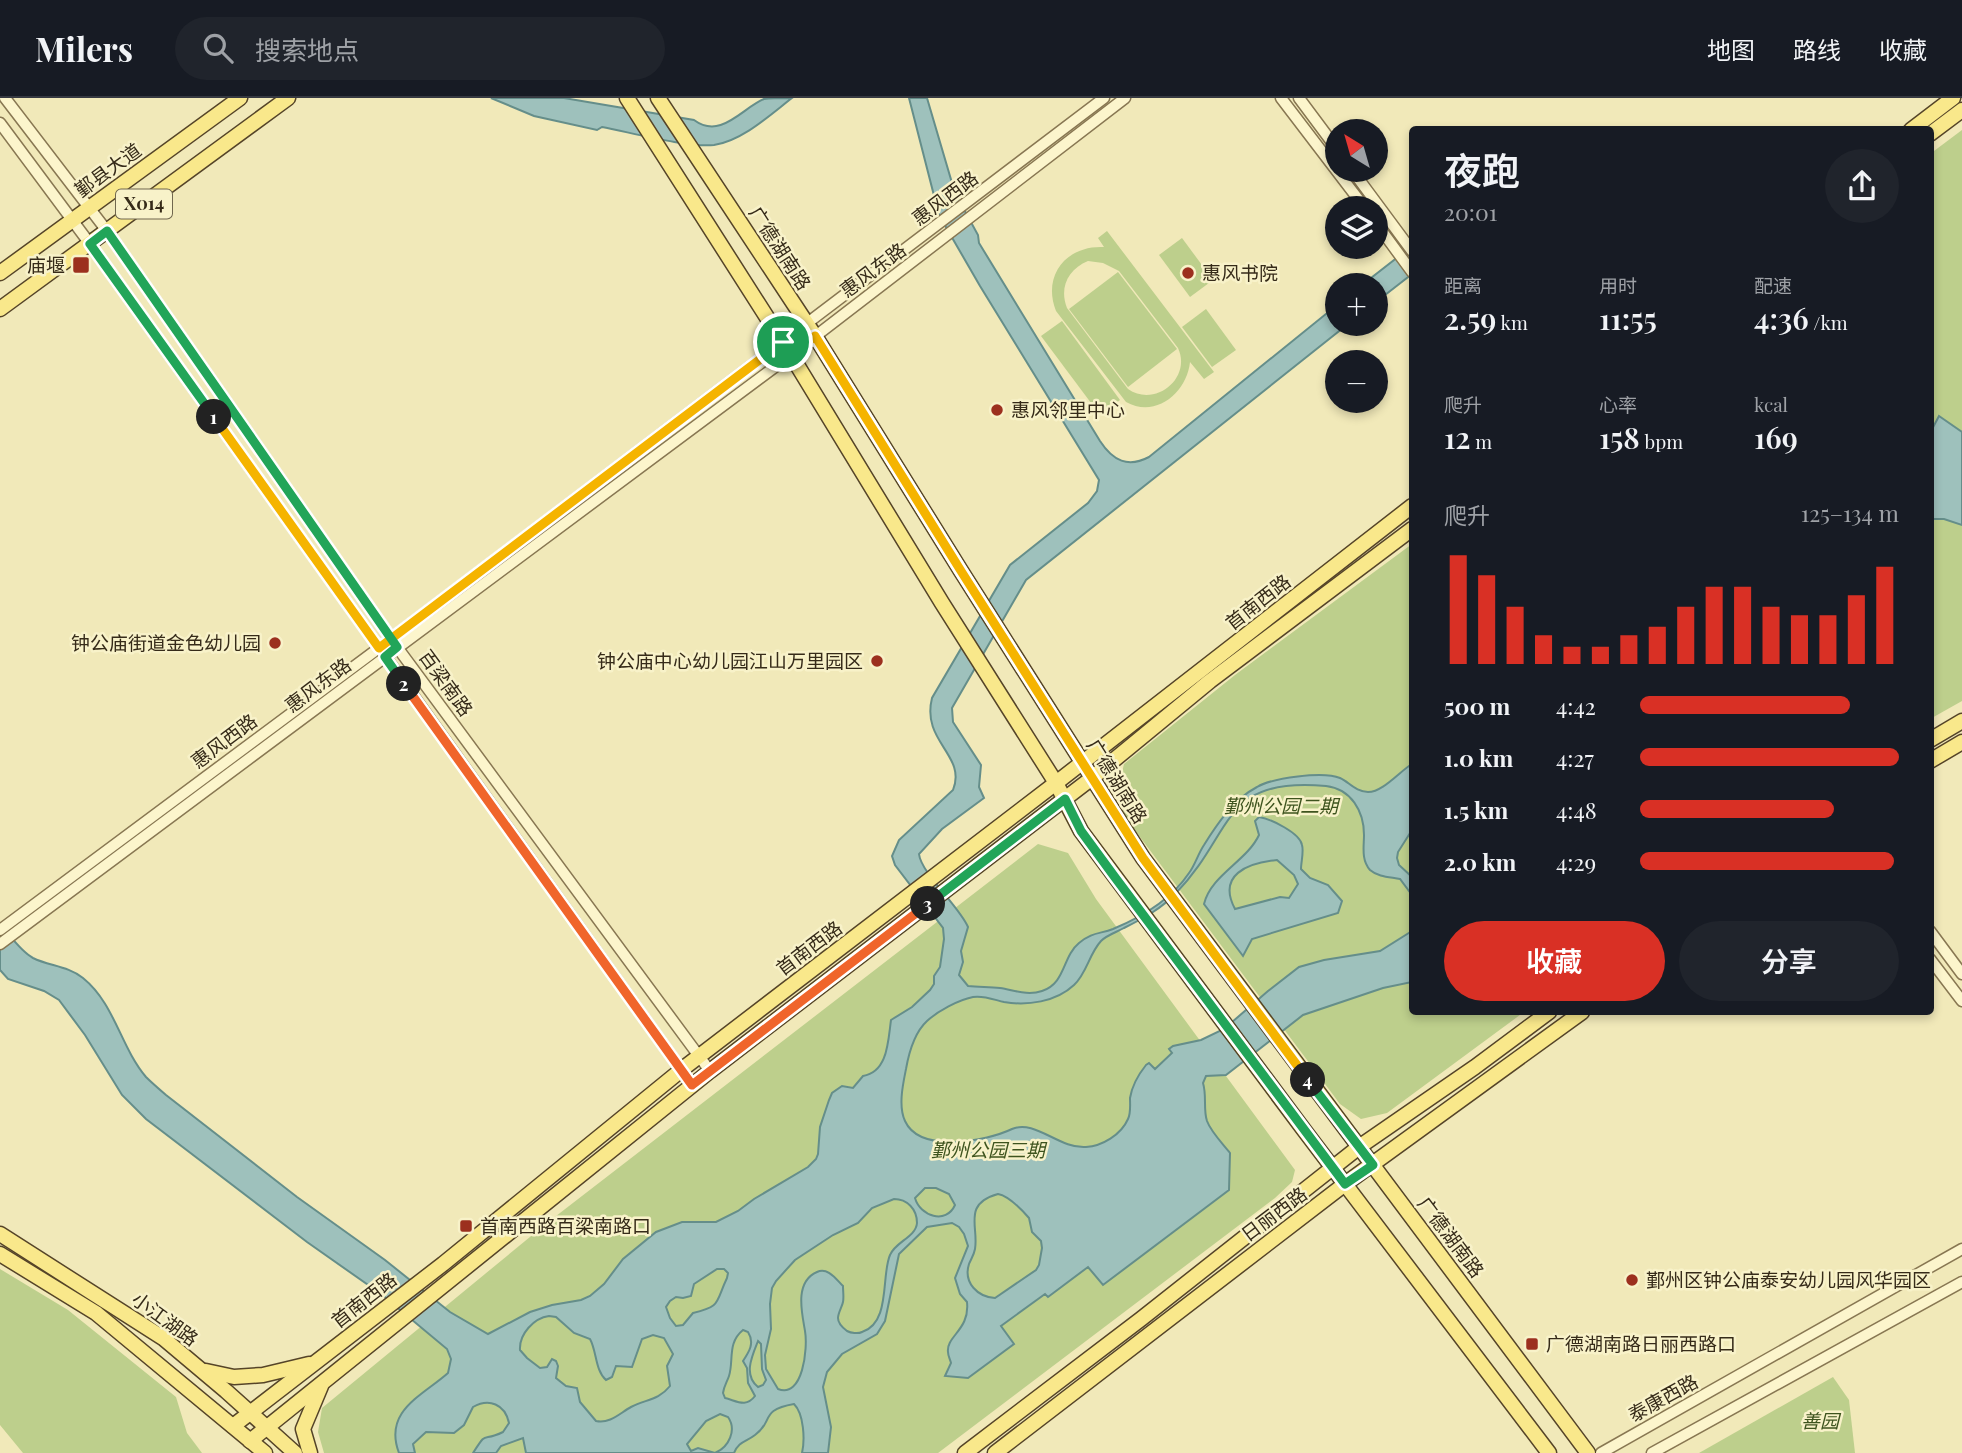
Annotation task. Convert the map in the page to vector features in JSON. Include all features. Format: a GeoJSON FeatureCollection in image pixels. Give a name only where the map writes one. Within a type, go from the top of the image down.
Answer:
{"type":"FeatureCollection","features":[{"type":"Feature","properties":{"kind":"main road","name":"鄞县大道"},"geometry":{"type":"LineString","coordinates":[[0,273],[240,98]]}},
{"type":"Feature","properties":{"kind":"main road","name":"X014"},"geometry":{"type":"LineString","coordinates":[[0,309],[288,98]]}},
{"type":"Feature","properties":{"kind":"main road"},"geometry":{"type":"LineString","coordinates":[[626,98],[783,342],[942,603],[1056,783],[1081,831],[1549,1453]]}},
{"type":"Feature","properties":{"kind":"main road","name":"广德湖南路"},"geometry":{"type":"LineString","coordinates":[[658,98],[811,330],[1143,858],[1588,1453]]}},
{"type":"Feature","properties":{"kind":"main road"},"geometry":{"type":"LineString","coordinates":[[1915,126],[1936,103],[1953,98]]}},
{"type":"Feature","properties":{"kind":"main road"},"geometry":{"type":"LineString","coordinates":[[1934,131],[1962,110]]}},
{"type":"Feature","properties":{"kind":"main road","name":"首南西路"},"geometry":{"type":"LineString","coordinates":[[233,1426],[443,1264],[681,1070],[1083,763],[1409,508]]}},
{"type":"Feature","properties":{"kind":"main road","name":"首南西路"},"geometry":{"type":"LineString","coordinates":[[250,1441],[692,1085],[1092,778],[1210,681],[1409,531]]}},
{"type":"Feature","properties":{"kind":"main road"},"geometry":{"type":"LineString","coordinates":[[1934,738],[1962,721]]}},
{"type":"Feature","properties":{"kind":"main road"},"geometry":{"type":"LineString","coordinates":[[1934,759],[1962,742]]}},
{"type":"Feature","properties":{"kind":"main road","name":"日丽西路"},"geometry":{"type":"LineString","coordinates":[[975,1450],[1332,1167],[1545,1015]]}},
{"type":"Feature","properties":{"kind":"main road","name":"日丽西路"},"geometry":{"type":"LineString","coordinates":[[995,1453],[1345,1184],[1577,1015]]}},
{"type":"Feature","properties":{"kind":"main road","name":"小江湖路"},"geometry":{"type":"LineString","coordinates":[[0,1234],[163,1338],[295,1453]]}},
{"type":"Feature","properties":{"kind":"main road","name":"小江湖路"},"geometry":{"type":"LineString","coordinates":[[0,1254],[96,1313],[265,1453]]}},
{"type":"Feature","properties":{"kind":"main road"},"geometry":{"type":"LineString","coordinates":[[201,1370],[234,1377],[262,1375],[314,1363]]}},
{"type":"Feature","properties":{"kind":"main road"},"geometry":{"type":"LineString","coordinates":[[310,1453],[303,1429],[323,1381]]}},
{"type":"Feature","properties":{"kind":"street","name":"百梁南路"},"geometry":{"type":"LineString","coordinates":[[5,98],[107,231],[394,642],[710,1071]]}},
{"type":"Feature","properties":{"kind":"street","name":"惠风西路"},"geometry":{"type":"LineString","coordinates":[[394,642],[783,342],[811,330],[941,223],[1104,98]]}},
{"type":"Feature","properties":{"kind":"street","name":"惠风东路"},"geometry":{"type":"LineString","coordinates":[[0,944],[394,642],[791,355],[811,330],[948,235],[1125,98]]}},
{"type":"Feature","properties":{"kind":"street"},"geometry":{"type":"LineString","coordinates":[[1282,98],[1356,196]]}},
{"type":"Feature","properties":{"kind":"street"},"geometry":{"type":"LineString","coordinates":[[1299,98],[1325,133]]}},
{"type":"Feature","properties":{"kind":"street","name":"百梁南路"},"geometry":{"type":"LineString","coordinates":[[0,123],[90,244],[692,1085]]}},
{"type":"Feature","properties":{"kind":"street"},"geometry":{"type":"LineString","coordinates":[[1361,182],[1409,247]]}},
{"type":"Feature","properties":{"kind":"street"},"geometry":{"type":"LineString","coordinates":[[1388,239],[1409,268]]}},
{"type":"Feature","properties":{"kind":"street","name":"惠风西路"},"geometry":{"type":"LineString","coordinates":[[0,930],[382,652]]}},
{"type":"Feature","properties":{"kind":"street"},"geometry":{"type":"LineString","coordinates":[[1934,936],[1962,974]]}},
{"type":"Feature","properties":{"kind":"street"},"geometry":{"type":"LineString","coordinates":[[1934,965],[1962,1001]]}},
{"type":"Feature","properties":{"kind":"street","name":"泰康西路"},"geometry":{"type":"LineString","coordinates":[[1601,1453],[1962,1249]]}},
{"type":"Feature","properties":{"kind":"street"},"geometry":{"type":"LineString","coordinates":[[1652,1453],[1962,1282]]}},
{"type":"Feature","properties":{"kind":"green space"},"geometry":{"type":"Polygon","coordinates":[[[1962,130],[1962,701],[1934,717],[1934,151],[1962,130]]]}},
{"type":"Feature","properties":{"kind":"green space"},"geometry":{"type":"Polygon","coordinates":[[[1107,231],[1214,372],[1204,379],[1190,362],[1183,383],[1168,400],[1159,405],[1137,406],[1126,402],[1056,311],[1052,286],[1060,265],[1078,251],[1104,247],[1098,238],[1107,231]],[[1088,261],[1070,274],[1064,293],[1067,308],[1128,389],[1138,394],[1159,392],[1168,387],[1180,370],[1178,348],[1119,271],[1103,263],[1088,261]]]}},
{"type":"Feature","properties":{"kind":"green space"},"geometry":{"type":"Polygon","coordinates":[[[1182,238],[1213,280],[1190,297],[1159,255],[1182,238]]]}},
{"type":"Feature","properties":{"kind":"green space"},"geometry":{"type":"Polygon","coordinates":[[[1118,272],[1177,349],[1128,387],[1069,309],[1118,272]]]}},
{"type":"Feature","properties":{"kind":"green space"},"geometry":{"type":"Polygon","coordinates":[[[1206,309],[1236,350],[1212,367],[1182,327],[1206,309]]]}},
{"type":"Feature","properties":{"kind":"green space"},"geometry":{"type":"Polygon","coordinates":[[[1062,321],[1120,400],[1100,415],[1041,336],[1062,321]]]}},
{"type":"Feature","properties":{"kind":"green space","name":"鄞州公园二期"},"geometry":{"type":"Polygon","coordinates":[[[1409,546],[1409,1015],[1520,1015],[1387,1113],[1361,1119],[1340,1104],[1125,817],[1118,789],[1124,764],[1235,675],[1409,546]]]}},
{"type":"Feature","properties":{"kind":"green space","name":"鄞州公园三期"},"geometry":{"type":"Polygon","coordinates":[[[1038,844],[1068,853],[1096,899],[1295,1170],[1292,1182],[1275,1198],[938,1453],[324,1453],[318,1432],[322,1408],[547,1223],[1038,844]]]}},
{"type":"Feature","properties":{"kind":"green space"},"geometry":{"type":"Polygon","coordinates":[[[0,1269],[68,1310],[176,1397],[187,1433],[202,1453],[23,1453],[0,1425],[0,1269]]]}},
{"type":"Feature","properties":{"kind":"green space","name":"善园"},"geometry":{"type":"Polygon","coordinates":[[[1833,1377],[1849,1400],[1855,1453],[1699,1453],[1833,1377]]]}},
{"type":"Feature","properties":{"kind":"water"},"geometry":{"type":"Polygon","coordinates":[[[491,98],[564,98],[694,120],[713,126],[722,125],[764,99],[792,98],[735,138],[724,143],[703,145],[674,142],[602,127],[597,130],[534,116],[491,98]]]}},
{"type":"Feature","properties":{"kind":"water"},"geometry":{"type":"Polygon","coordinates":[[[909,98],[927,98],[955,193],[978,235],[979,243],[1100,441],[1121,461],[1134,462],[1149,457],[1325,315],[1325,336],[1333,336],[1026,580],[952,708],[953,722],[981,765],[979,787],[984,798],[942,829],[919,854],[926,870],[968,927],[961,951],[963,962],[959,975],[968,986],[1031,993],[1050,987],[1060,976],[1069,955],[1084,939],[1135,919],[1174,891],[1191,870],[1220,821],[1241,798],[1264,784],[1285,778],[1332,776],[1368,792],[1385,785],[1409,766],[1409,835],[1397,858],[1399,865],[1409,874],[1409,891],[1400,879],[1377,874],[1367,866],[1362,818],[1349,796],[1326,786],[1292,785],[1266,790],[1247,800],[1233,814],[1195,871],[1170,899],[1152,913],[1101,941],[1078,980],[1067,991],[1032,1003],[973,997],[948,1006],[927,1021],[915,1037],[907,1063],[901,1102],[905,1121],[913,1131],[925,1138],[939,1141],[971,1140],[1021,1127],[1038,1131],[1066,1144],[1092,1146],[1110,1139],[1125,1125],[1130,1114],[1132,1089],[1146,1065],[1149,1063],[1155,1069],[1172,1053],[1169,1049],[1173,1046],[1201,1040],[1224,1029],[1299,967],[1380,951],[1409,933],[1409,983],[1383,988],[1303,1015],[1226,1075],[1206,1076],[1203,1083],[1207,1121],[1230,1153],[1229,1190],[1103,1285],[1088,1267],[1048,1297],[1045,1294],[1001,1326],[1014,1344],[968,1378],[945,1376],[951,1363],[948,1346],[962,1326],[967,1312],[967,1302],[960,1294],[955,1278],[968,1246],[964,1234],[952,1223],[927,1227],[899,1254],[885,1321],[877,1334],[842,1354],[827,1372],[823,1387],[831,1427],[828,1453],[802,1453],[803,1427],[794,1404],[771,1413],[761,1430],[740,1444],[734,1453],[715,1453],[526,1453],[523,1438],[501,1446],[496,1453],[473,1453],[484,1438],[503,1432],[509,1423],[500,1407],[485,1403],[473,1407],[464,1425],[454,1433],[426,1432],[413,1444],[415,1453],[399,1453],[395,1438],[401,1415],[417,1397],[448,1373],[451,1359],[447,1349],[381,1294],[307,1242],[146,1119],[122,1095],[85,1035],[59,1000],[44,991],[8,979],[0,970],[0,924],[28,955],[77,974],[94,988],[137,1065],[166,1095],[450,1312],[488,1334],[530,1312],[590,1296],[604,1284],[623,1259],[656,1232],[682,1222],[716,1222],[808,1167],[818,1154],[820,1127],[832,1093],[842,1086],[853,1088],[863,1076],[878,1069],[885,1054],[891,1020],[912,1007],[934,984],[934,976],[940,967],[943,928],[895,865],[892,856],[899,840],[953,790],[956,778],[954,767],[933,726],[930,713],[932,698],[1010,565],[1088,503],[1097,491],[1099,480],[939,215],[909,98]],[[925,1188],[915,1198],[922,1210],[934,1216],[946,1215],[951,1211],[955,1205],[949,1194],[936,1188],[925,1188]],[[998,1194],[987,1198],[976,1210],[975,1249],[968,1271],[973,1288],[983,1295],[995,1298],[1036,1270],[1042,1248],[1041,1241],[1032,1232],[1029,1218],[1006,1197],[998,1194]],[[894,1199],[872,1208],[858,1223],[833,1235],[795,1260],[776,1281],[772,1288],[771,1329],[765,1355],[766,1369],[778,1389],[793,1387],[802,1370],[806,1339],[801,1307],[802,1290],[810,1277],[817,1272],[832,1274],[843,1286],[843,1302],[838,1318],[847,1331],[862,1332],[871,1327],[877,1319],[884,1298],[890,1255],[896,1246],[913,1232],[917,1223],[913,1209],[907,1203],[894,1199]],[[717,1269],[694,1284],[691,1296],[676,1297],[670,1301],[666,1307],[676,1326],[683,1325],[693,1313],[709,1308],[719,1298],[728,1273],[724,1269],[717,1269]],[[549,1316],[538,1320],[529,1328],[522,1338],[520,1350],[540,1368],[547,1367],[552,1359],[556,1361],[556,1378],[566,1386],[577,1388],[580,1402],[596,1421],[610,1419],[656,1397],[670,1386],[667,1366],[673,1354],[664,1338],[653,1335],[642,1339],[632,1367],[616,1366],[612,1377],[606,1380],[600,1371],[590,1339],[574,1333],[556,1317],[549,1316]],[[743,1330],[735,1340],[723,1393],[725,1398],[745,1403],[755,1396],[748,1383],[747,1368],[743,1361],[751,1340],[748,1332],[743,1330]],[[758,1341],[750,1365],[751,1377],[758,1387],[766,1380],[762,1369],[761,1344],[758,1341]],[[720,1414],[706,1421],[687,1444],[691,1451],[698,1448],[715,1453],[724,1447],[732,1433],[728,1417],[720,1414]]]}},
{"type":"Feature","properties":{"kind":"water"},"geometry":{"type":"Polygon","coordinates":[[[1409,248],[1409,276],[1388,293],[1388,273],[1377,273],[1409,248]]]}},
{"type":"Feature","properties":{"kind":"water"},"geometry":{"type":"Polygon","coordinates":[[[1939,416],[1962,432],[1962,525],[1934,519],[1934,425],[1939,416]]]}},
{"type":"Feature","properties":{"kind":"water"},"geometry":{"type":"Polygon","coordinates":[[[1259,817],[1270,821],[1296,836],[1303,848],[1301,869],[1310,878],[1328,885],[1342,901],[1338,913],[1252,939],[1243,956],[1204,904],[1221,876],[1246,853],[1259,835],[1255,821],[1259,817]],[[1277,860],[1246,868],[1232,879],[1230,897],[1235,909],[1280,897],[1289,898],[1298,884],[1294,875],[1277,860]]]}},
{"type":"Feature","properties":{"kind":"place","name":"庙堰"},"geometry":{"type":"Point","coordinates":[81,265]}},
{"type":"Feature","properties":{"kind":"place","name":"惠风书院"},"geometry":{"type":"Point","coordinates":[1188,273]}},
{"type":"Feature","properties":{"kind":"place","name":"惠风邻里中心"},"geometry":{"type":"Point","coordinates":[997,410]}},
{"type":"Feature","properties":{"kind":"place","name":"钟公庙街道金色幼儿园"},"geometry":{"type":"Point","coordinates":[275,643]}},
{"type":"Feature","properties":{"kind":"place","name":"钟公庙中心幼儿园江山万里园区"},"geometry":{"type":"Point","coordinates":[877,661]}},
{"type":"Feature","properties":{"kind":"place","name":"首南西路百梁南路口"},"geometry":{"type":"Point","coordinates":[466,1226]}},
{"type":"Feature","properties":{"kind":"place","name":"鄞州区钟公庙泰安幼儿园风华园区"},"geometry":{"type":"Point","coordinates":[1632,1280]}},
{"type":"Feature","properties":{"kind":"place","name":"广德湖南路日丽西路口"},"geometry":{"type":"Point","coordinates":[1532,1344]}},
{"type":"Feature","properties":{"kind":"route"},"geometry":{"type":"LineString","coordinates":[[783,342],[391,638],[379,648],[90,244],[107,231],[354,584],[391,638],[397,647],[385,657],[692,1085],[1065,799],[1081,831],[1345,1184],[1373,1165],[1143,858],[815,336],[791,355],[783,342]]}}]}
